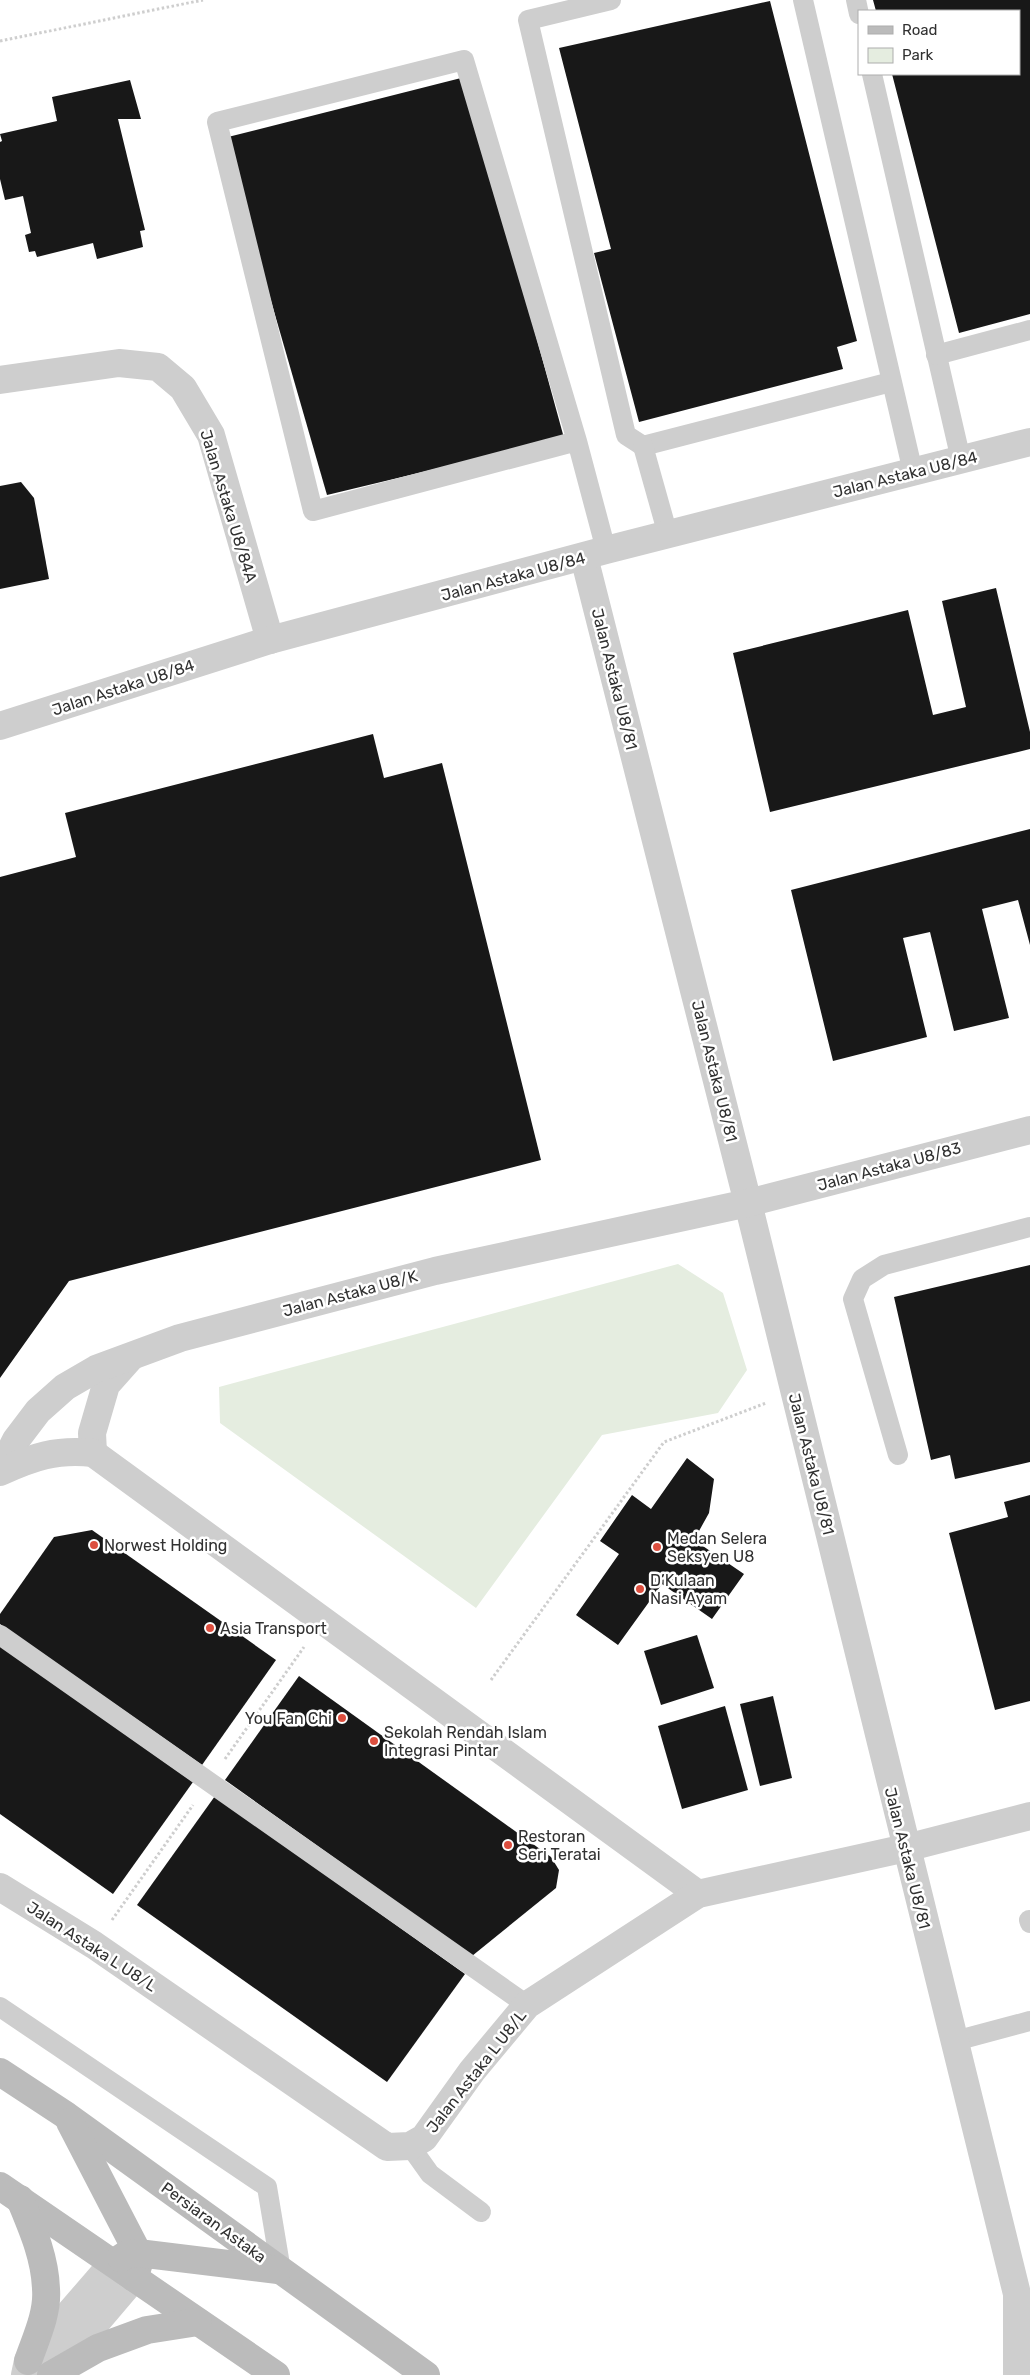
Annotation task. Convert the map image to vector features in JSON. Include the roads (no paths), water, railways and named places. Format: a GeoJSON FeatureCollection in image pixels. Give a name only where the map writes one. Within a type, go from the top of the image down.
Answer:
{"type":"FeatureCollection","features":[{"type":"Feature","properties":{"kind":"main road","name":"Persiaran Astaka"},"geometry":{"type":"LineString","coordinates":[[0,2072],[66,2116],[426,2375]]}},
{"type":"Feature","properties":{"kind":"main road"},"geometry":{"type":"LineString","coordinates":[[66,2116],[128,2265]]}},
{"type":"Feature","properties":{"kind":"main road"},"geometry":{"type":"LineString","coordinates":[[10,2193],[128,2265],[198,2322],[276,2375]]}},
{"type":"Feature","properties":{"kind":"main road"},"geometry":{"type":"LineString","coordinates":[[10,2193],[38,2242],[46,2290],[41,2325],[39,2371],[147,2330],[198,2322]]}},
{"type":"Feature","properties":{"kind":"main road"},"geometry":{"type":"LineString","coordinates":[[128,2265],[281,2271]]}},
{"type":"Feature","properties":{"kind":"street","name":"Jalan Astaka U8/84A"},"geometry":{"type":"LineString","coordinates":[[0,380],[119,363],[158,367],[183,388],[211,435],[270,640]]}},
{"type":"Feature","properties":{"kind":"street","name":"Jalan Astaka U8/84"},"geometry":{"type":"LineString","coordinates":[[0,726],[270,640],[1030,442]]}},
{"type":"Feature","properties":{"kind":"street","name":"Jalan Astaka U8/81"},"geometry":{"type":"LineString","coordinates":[[595,554],[748,1203],[1017,2294],[1016,2375]]}},
{"type":"Feature","properties":{"kind":"street","name":"Jalan Astaka U8/83"},"geometry":{"type":"LineString","coordinates":[[748,1203],[1030,1130]]}},
{"type":"Feature","properties":{"kind":"street","name":"Jalan Astaka U8/K"},"geometry":{"type":"LineString","coordinates":[[0,1471],[16,1440],[45,1405],[65,1388],[96,1369],[180,1338],[435,1271],[748,1203]]}},
{"type":"Feature","properties":{"kind":"street"},"geometry":{"type":"LineString","coordinates":[[93,1453],[92,1433],[106,1385],[130,1357]]}},
{"type":"Feature","properties":{"kind":"street"},"geometry":{"type":"LineString","coordinates":[[0,1471],[34,1457],[69,1452],[93,1453],[698,1894]]}},
{"type":"Feature","properties":{"kind":"street","name":"Jalan Astaka L U8/L"},"geometry":{"type":"LineString","coordinates":[[0,1887],[94,1945],[387,2146],[410,2146],[424,2138],[472,2071],[527,2005],[698,1894],[906,1848],[1030,1816]]}},
{"type":"Feature","properties":{"kind":"street"},"geometry":{"type":"LineString","coordinates":[[39,2371],[128,2265]]}},
{"type":"Feature","properties":{"kind":"lane"},"geometry":{"type":"LineString","coordinates":[[611,0],[528,20],[626,435],[643,446],[668,535]]}},
{"type":"Feature","properties":{"kind":"lane"},"geometry":{"type":"LineString","coordinates":[[803,0],[913,472]]}},
{"type":"Feature","properties":{"kind":"lane"},"geometry":{"type":"LineString","coordinates":[[577,441],[313,511],[217,122],[464,60],[577,441],[595,554]]}},
{"type":"Feature","properties":{"kind":"lane"},"geometry":{"type":"LineString","coordinates":[[872,75],[961,460]]}},
{"type":"Feature","properties":{"kind":"lane"},"geometry":{"type":"LineString","coordinates":[[936,355],[1030,330]]}},
{"type":"Feature","properties":{"kind":"lane"},"geometry":{"type":"LineString","coordinates":[[643,446],[891,382]]}},
{"type":"Feature","properties":{"kind":"lane"},"geometry":{"type":"LineString","coordinates":[[898,1455],[853,1299],[862,1279],[884,1265],[1030,1227]]}},
{"type":"Feature","properties":{"kind":"lane"},"geometry":{"type":"LineString","coordinates":[[0,1636],[527,2005]]}},
{"type":"Feature","properties":{"kind":"lane"},"geometry":{"type":"LineString","coordinates":[[0,2007],[267,2187],[281,2271]]}},
{"type":"Feature","properties":{"kind":"lane"},"geometry":{"type":"LineString","coordinates":[[954,2041],[1030,2021]]}},
{"type":"Feature","properties":{"kind":"lane"},"geometry":{"type":"LineString","coordinates":[[410,2146],[430,2174],[481,2212]]}},
{"type":"Feature","properties":{"kind":"place","name":"Norwest Holding"},"geometry":{"type":"Point","coordinates":[94,1545]}},
{"type":"Feature","properties":{"kind":"place","name":"Medan Selera Seksyen U8"},"geometry":{"type":"Point","coordinates":[657,1547]}},
{"type":"Feature","properties":{"kind":"place","name":"D’Kulaan Nasi Ayam"},"geometry":{"type":"Point","coordinates":[640,1589]}},
{"type":"Feature","properties":{"kind":"place","name":"Asia Transport"},"geometry":{"type":"Point","coordinates":[210,1628]}},
{"type":"Feature","properties":{"kind":"place","name":"You Fan Chi"},"geometry":{"type":"Point","coordinates":[342,1718]}},
{"type":"Feature","properties":{"kind":"place","name":"Sekolah Rendah Islam Integrasi Pintar"},"geometry":{"type":"Point","coordinates":[374,1741]}},
{"type":"Feature","properties":{"kind":"place","name":"Restoran Seri Teratai"},"geometry":{"type":"Point","coordinates":[508,1845]}}]}
